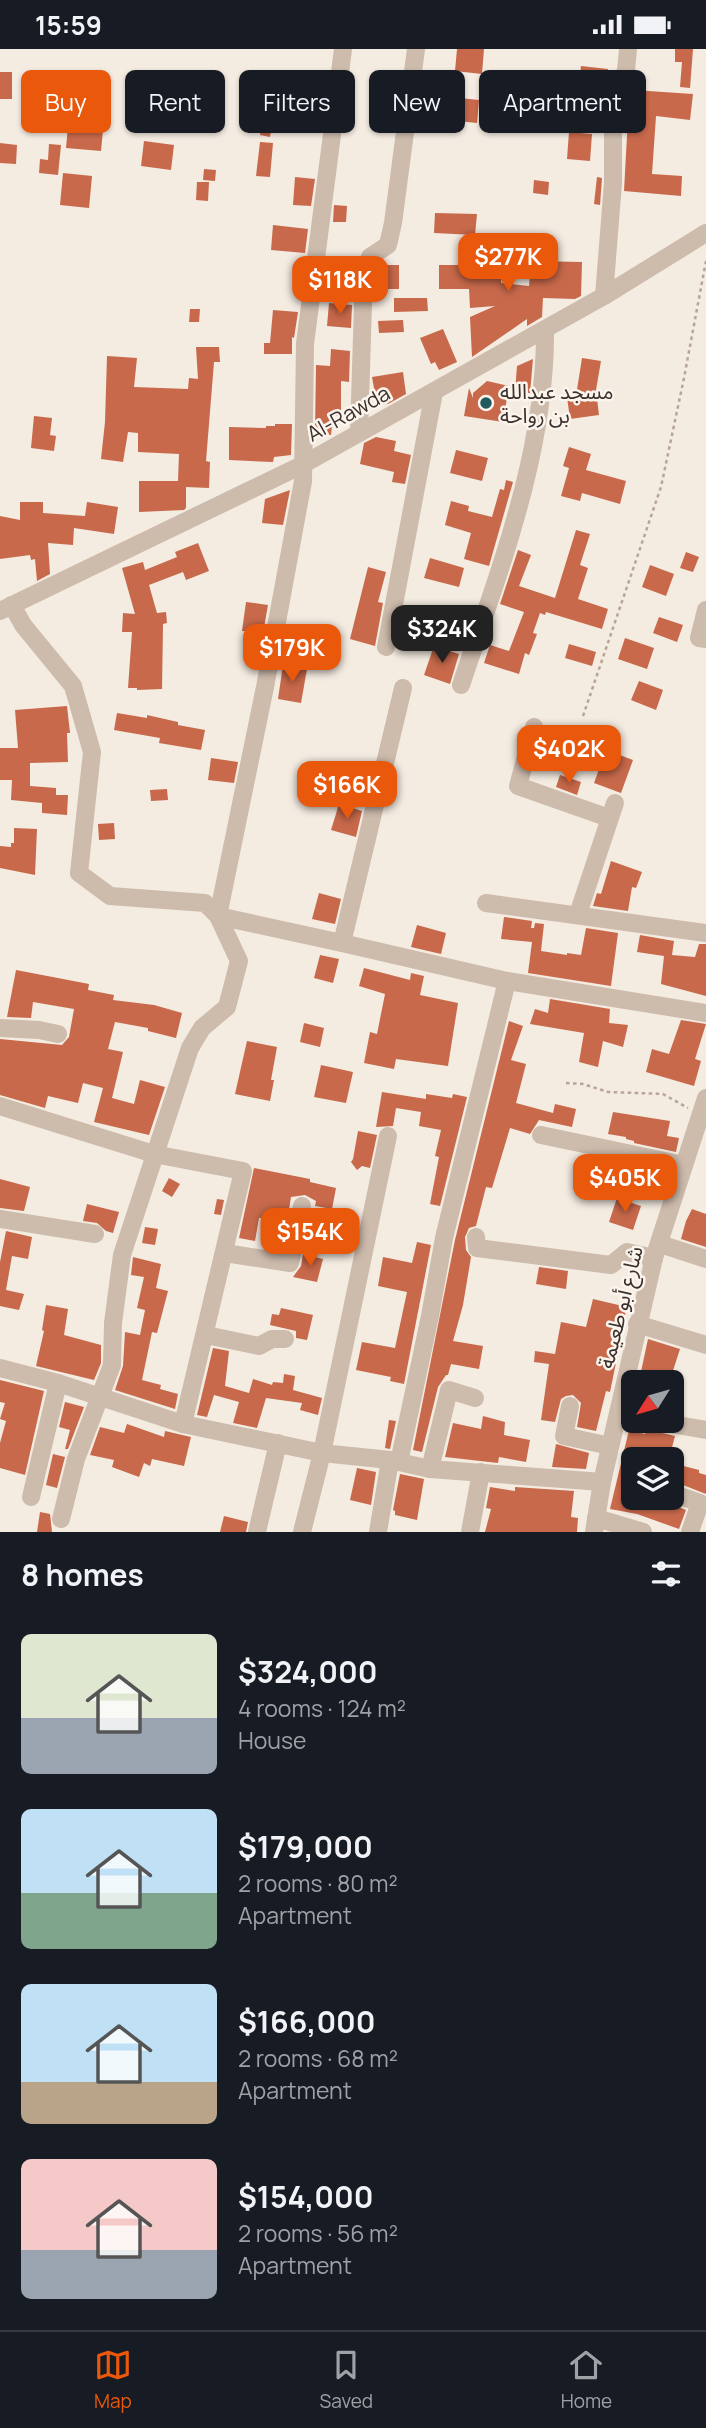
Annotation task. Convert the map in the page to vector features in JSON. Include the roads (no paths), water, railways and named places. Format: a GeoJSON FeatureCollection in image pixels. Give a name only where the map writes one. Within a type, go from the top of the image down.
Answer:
{"type":"FeatureCollection","features":[{"type":"Feature","properties":{"kind":"street"},"geometry":{"type":"LineString","coordinates":[[218,916],[268,674],[303,481],[305,344],[343,49]]}},
{"type":"Feature","properties":{"kind":"street"},"geometry":{"type":"LineString","coordinates":[[359,433],[364,272],[370,257],[388,246],[416,49]]}},
{"type":"Feature","properties":{"kind":"street"},"geometry":{"type":"LineString","coordinates":[[604,296],[613,183],[613,95],[626,71],[628,49]]}},
{"type":"Feature","properties":{"kind":"street","name":"Al-Rawda"},"geometry":{"type":"LineString","coordinates":[[6,608],[302,465],[545,330],[706,233]]}},
{"type":"Feature","properties":{"kind":"street"},"geometry":{"type":"LineString","coordinates":[[461,685],[529,469],[543,378],[545,330]]}},
{"type":"Feature","properties":{"kind":"street"},"geometry":{"type":"LineString","coordinates":[[386,647],[434,392]]}},
{"type":"Feature","properties":{"kind":"street"},"geometry":{"type":"LineString","coordinates":[[6,608],[73,686],[92,752],[79,873],[110,896],[205,903],[218,916],[239,961],[227,1007],[202,1028],[190,1048],[154,1154],[122,1255],[113,1323],[112,1365],[76,1459],[61,1519]]}},
{"type":"Feature","properties":{"kind":"street"},"geometry":{"type":"LineString","coordinates":[[706,610],[699,638],[706,639]]}},
{"type":"Feature","properties":{"kind":"street"},"geometry":{"type":"LineString","coordinates":[[342,943],[403,688]]}},
{"type":"Feature","properties":{"kind":"street"},"geometry":{"type":"LineString","coordinates":[[534,727],[518,786],[612,811],[578,915]]}},
{"type":"Feature","properties":{"kind":"street"},"geometry":{"type":"LineString","coordinates":[[486,903],[706,933]]}},
{"type":"Feature","properties":{"kind":"street"},"geometry":{"type":"LineString","coordinates":[[218,916],[508,981],[706,1013]]}},
{"type":"Feature","properties":{"kind":"street"},"geometry":{"type":"LineString","coordinates":[[378,1532],[430,1316],[444,1238],[508,981]]}},
{"type":"Feature","properties":{"kind":"street"},"geometry":{"type":"LineString","coordinates":[[0,1028],[58,1034]]}},
{"type":"Feature","properties":{"kind":"street"},"geometry":{"type":"LineString","coordinates":[[0,1106],[154,1154],[243,1171],[183,1425]]}},
{"type":"Feature","properties":{"kind":"street","name":"شارع أبو طعيمة"},"geometry":{"type":"LineString","coordinates":[[631,1370],[637,1324],[703,1106]]}},
{"type":"Feature","properties":{"kind":"street"},"geometry":{"type":"LineString","coordinates":[[541,1135],[684,1165]]}},
{"type":"Feature","properties":{"kind":"street"},"geometry":{"type":"LineString","coordinates":[[302,1532],[322,1453],[388,1136]]}},
{"type":"Feature","properties":{"kind":"street"},"geometry":{"type":"LineString","coordinates":[[225,1253],[290,1263],[302,1206]]}},
{"type":"Feature","properties":{"kind":"street"},"geometry":{"type":"LineString","coordinates":[[0,1219],[95,1234]]}},
{"type":"Feature","properties":{"kind":"street"},"geometry":{"type":"LineString","coordinates":[[477,1237],[477,1248],[611,1265],[627,1252],[657,1251],[706,1259]]}},
{"type":"Feature","properties":{"kind":"street"},"geometry":{"type":"LineString","coordinates":[[637,1324],[706,1345]]}},
{"type":"Feature","properties":{"kind":"street"},"geometry":{"type":"LineString","coordinates":[[206,1335],[259,1346],[272,1339],[285,1339]]}},
{"type":"Feature","properties":{"kind":"street"},"geometry":{"type":"LineString","coordinates":[[0,1368],[58,1383],[183,1425],[322,1453],[395,1461],[429,1469],[602,1482]]}},
{"type":"Feature","properties":{"kind":"street"},"geometry":{"type":"LineString","coordinates":[[31,1497],[58,1383]]}},
{"type":"Feature","properties":{"kind":"street"},"geometry":{"type":"LineString","coordinates":[[429,1469],[449,1390],[475,1398]]}},
{"type":"Feature","properties":{"kind":"street"},"geometry":{"type":"LineString","coordinates":[[570,1406],[564,1436],[610,1446]]}},
{"type":"Feature","properties":{"kind":"street","name":"شارع أبو طعيمة"},"geometry":{"type":"LineString","coordinates":[[595,1525],[610,1446],[621,1425]]}},
{"type":"Feature","properties":{"kind":"street"},"geometry":{"type":"LineString","coordinates":[[684,1428],[706,1430]]}},
{"type":"Feature","properties":{"kind":"street"},"geometry":{"type":"LineString","coordinates":[[257,1532],[278,1443]]}},
{"type":"Feature","properties":{"kind":"street"},"geometry":{"type":"LineString","coordinates":[[470,1532],[481,1472]]}},
{"type":"Feature","properties":{"kind":"street"},"geometry":{"type":"LineString","coordinates":[[684,1497],[699,1503],[690,1532]]}},
{"type":"Feature","properties":{"kind":"street"},"geometry":{"type":"LineString","coordinates":[[595,1525],[643,1532]]}},
{"type":"Feature","properties":{"kind":"place","name":"مسجد عبدالله بن رواحة"},"geometry":{"type":"Point","coordinates":[486,403]}}]}
